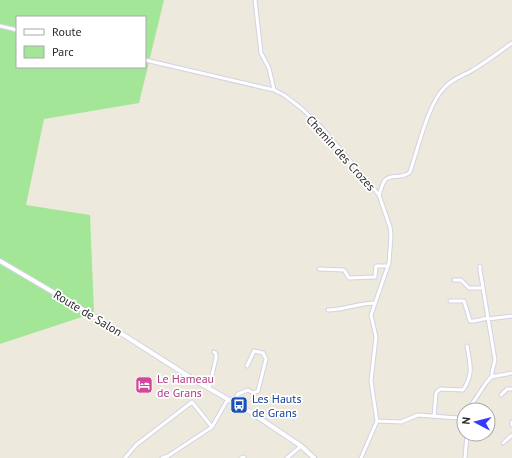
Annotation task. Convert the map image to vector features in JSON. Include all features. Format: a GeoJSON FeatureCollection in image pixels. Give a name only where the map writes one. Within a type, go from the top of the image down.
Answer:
{"type":"FeatureCollection","features":[{"type":"Feature","properties":{"kind":"street"},"geometry":{"type":"LineString","coordinates":[[255,0],[260,53],[268,68],[274,90]]}},
{"type":"Feature","properties":{"kind":"street"},"geometry":{"type":"LineString","coordinates":[[0,26],[16,30]]}},
{"type":"Feature","properties":{"kind":"street"},"geometry":{"type":"LineString","coordinates":[[379,195],[386,179],[390,177],[404,177],[410,172],[433,102],[444,87],[452,80],[485,62],[512,43]]}},
{"type":"Feature","properties":{"kind":"street","name":"Chemin des Crozes"},"geometry":{"type":"LineString","coordinates":[[146,60],[274,90],[284,95],[301,108],[322,128],[379,195],[390,227],[391,235],[388,266],[371,315],[376,337],[371,381],[377,420]]}},
{"type":"Feature","properties":{"kind":"street","name":"Route de Salon"},"geometry":{"type":"LineString","coordinates":[[0,261],[97,318],[252,413],[301,446],[314,458]]}},
{"type":"Feature","properties":{"kind":"street"},"geometry":{"type":"LineString","coordinates":[[319,269],[344,270],[349,278],[375,277],[376,266],[388,266]]}},
{"type":"Feature","properties":{"kind":"street"},"geometry":{"type":"LineString","coordinates":[[473,402],[492,376],[496,360],[482,288],[480,266]]}},
{"type":"Feature","properties":{"kind":"street"},"geometry":{"type":"LineString","coordinates":[[454,280],[461,280],[469,288],[482,288]]}},
{"type":"Feature","properties":{"kind":"street"},"geometry":{"type":"LineString","coordinates":[[450,301],[464,301],[470,320],[474,321],[512,316]]}},
{"type":"Feature","properties":{"kind":"street"},"geometry":{"type":"LineString","coordinates":[[328,310],[342,309],[366,303],[375,303]]}},
{"type":"Feature","properties":{"kind":"street"},"geometry":{"type":"LineString","coordinates":[[434,417],[436,393],[440,389],[463,390],[470,380],[471,367],[467,346]]}},
{"type":"Feature","properties":{"kind":"street"},"geometry":{"type":"LineString","coordinates":[[234,402],[238,394],[248,390],[253,392],[258,391],[266,359],[264,353],[254,351],[247,366]]}},
{"type":"Feature","properties":{"kind":"street"},"geometry":{"type":"LineString","coordinates":[[209,388],[216,356],[214,352]]}},
{"type":"Feature","properties":{"kind":"street"},"geometry":{"type":"LineString","coordinates":[[492,376],[512,373]]}},
{"type":"Feature","properties":{"kind":"street"},"geometry":{"type":"LineString","coordinates":[[501,395],[507,390],[512,389]]}},
{"type":"Feature","properties":{"kind":"street"},"geometry":{"type":"LineString","coordinates":[[162,458],[168,456],[212,427],[228,399]]}},
{"type":"Feature","properties":{"kind":"street"},"geometry":{"type":"LineString","coordinates":[[125,458],[136,445],[192,402],[212,427]]}},
{"type":"Feature","properties":{"kind":"street"},"geometry":{"type":"LineString","coordinates":[[361,458],[377,420],[401,422],[418,415],[456,418]]}},
{"type":"Feature","properties":{"kind":"street"},"geometry":{"type":"LineString","coordinates":[[503,443],[512,435]]}},
{"type":"Feature","properties":{"kind":"street"},"geometry":{"type":"LineString","coordinates":[[465,458],[466,442]]}},
{"type":"Feature","properties":{"kind":"street"},"geometry":{"type":"LineString","coordinates":[[288,458],[301,446]]}},
{"type":"Feature","properties":{"kind":"green space"},"geometry":{"type":"Polygon","coordinates":[[[0,0],[164,0],[139,103],[44,119],[26,205],[90,215],[94,313],[0,344],[0,0]]]}},
{"type":"Feature","properties":{"kind":"place","name":"Le Hameau de Grans"},"geometry":{"type":"Point","coordinates":[144,385]}},
{"type":"Feature","properties":{"kind":"place","name":"Les Hauts de Grans"},"geometry":{"type":"Point","coordinates":[239,405]}}]}
